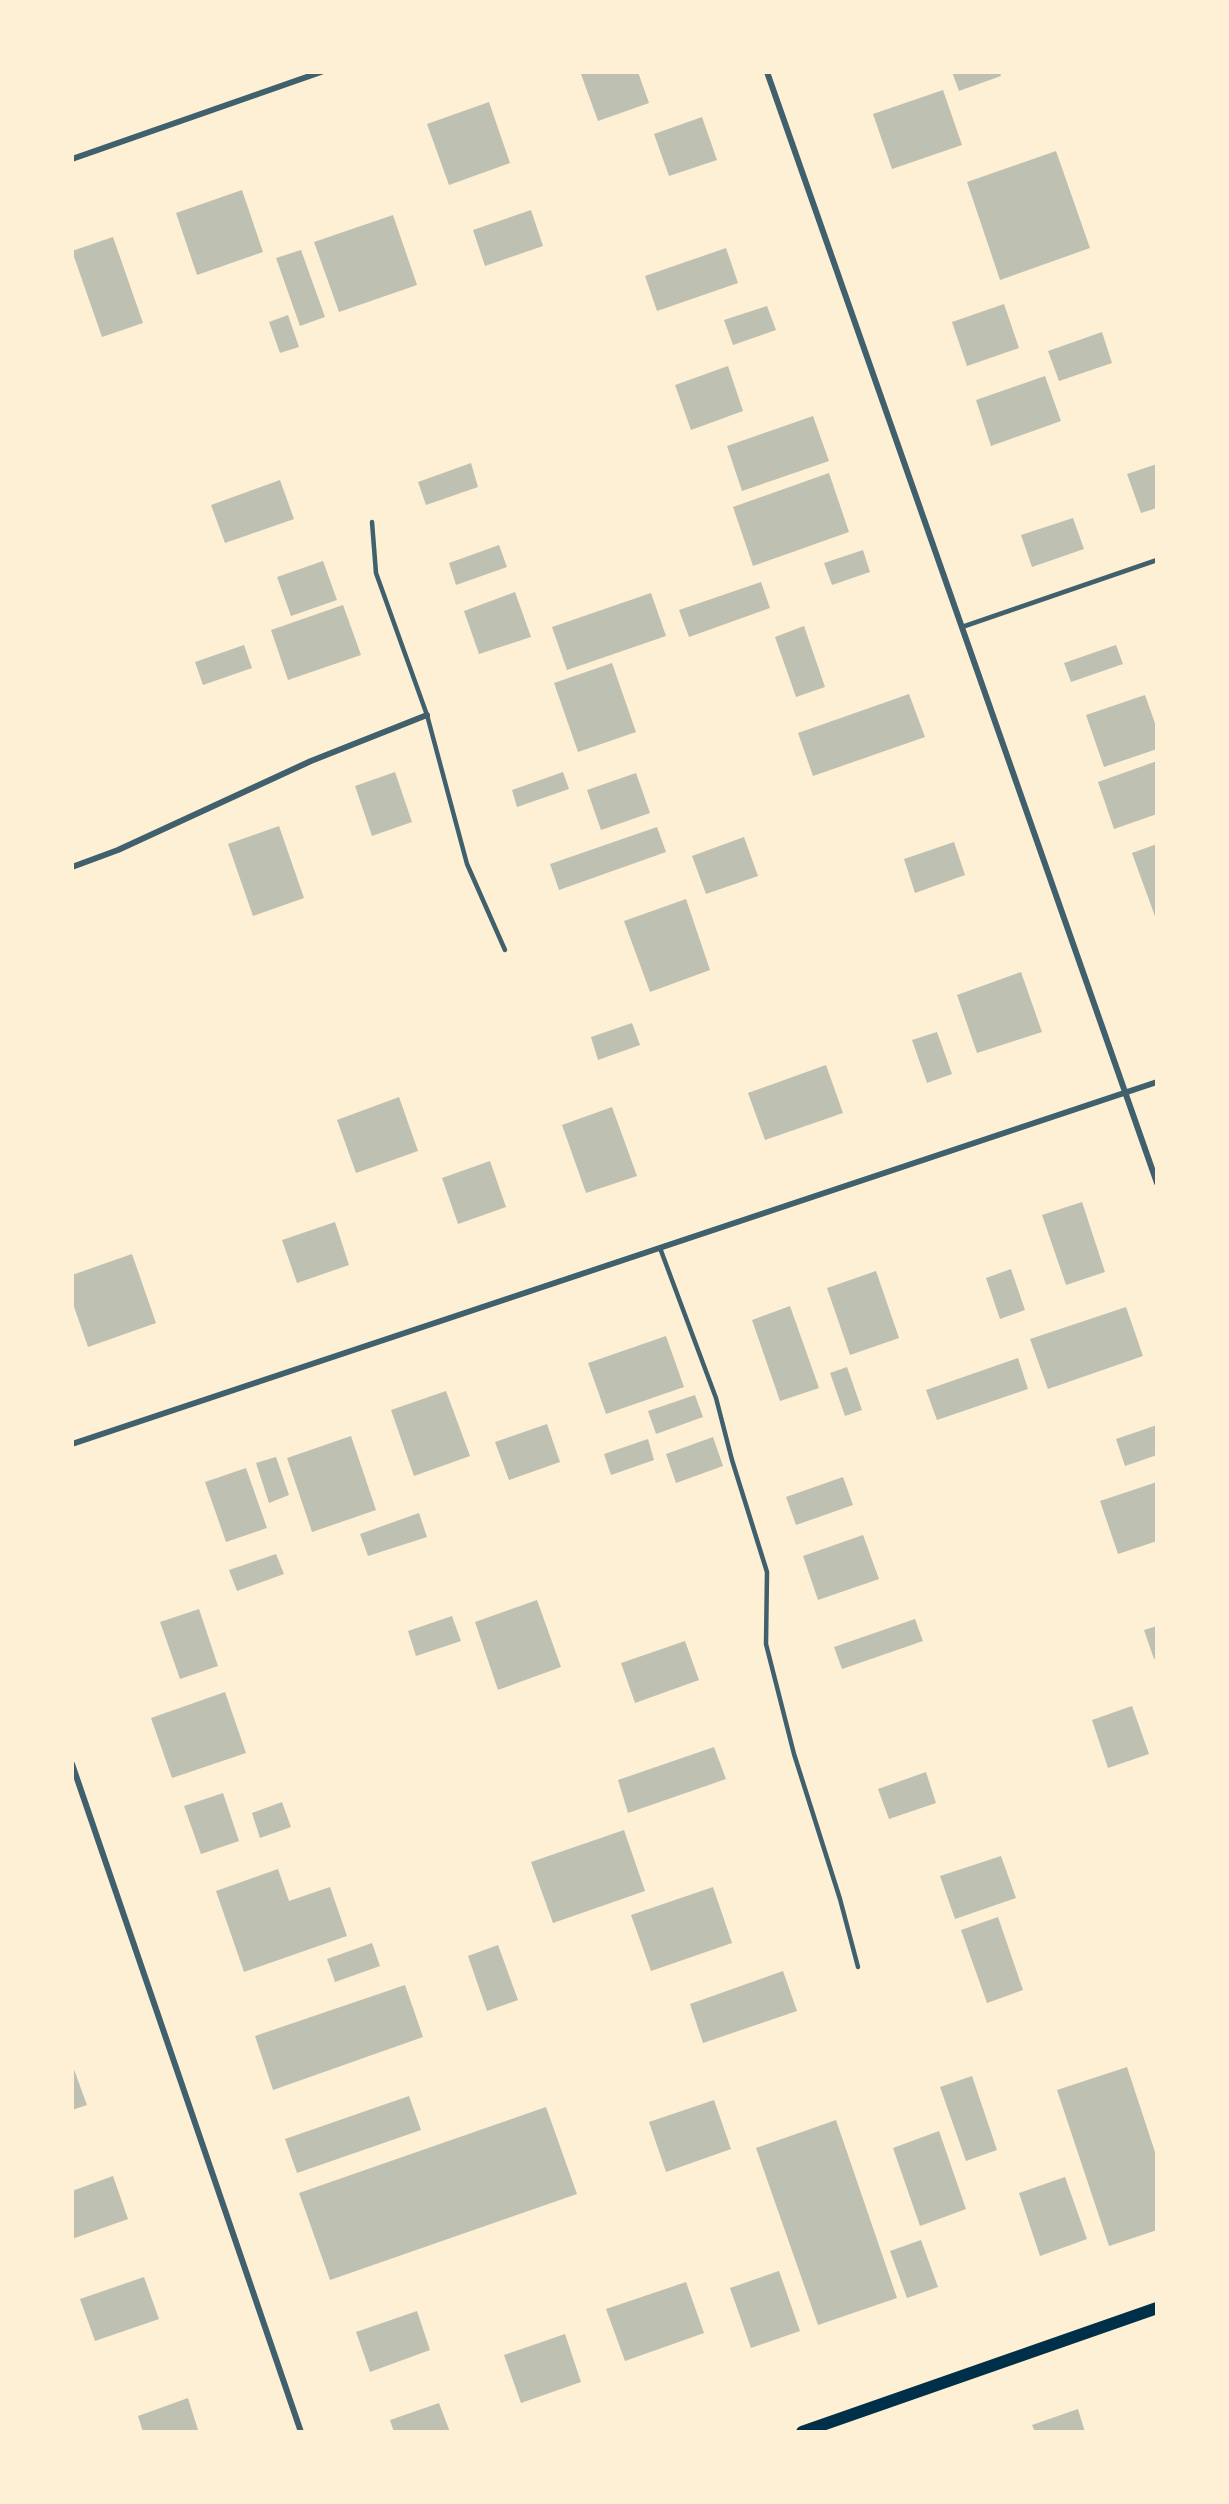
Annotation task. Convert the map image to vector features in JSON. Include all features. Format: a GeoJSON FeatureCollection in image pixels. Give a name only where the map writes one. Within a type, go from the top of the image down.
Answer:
{"type":"FeatureCollection","features":[{"type":"Feature","properties":{"kind":"main road"},"geometry":{"type":"LineString","coordinates":[[802,2432],[1157,2308]]}},
{"type":"Feature","properties":{"kind":"street"},"geometry":{"type":"LineString","coordinates":[[72,159],[321,72]]}},
{"type":"Feature","properties":{"kind":"street"},"geometry":{"type":"LineString","coordinates":[[766,72],[1157,1183]]}},
{"type":"Feature","properties":{"kind":"street"},"geometry":{"type":"LineString","coordinates":[[72,867],[118,850],[311,760],[427,715]]}},
{"type":"Feature","properties":{"kind":"street"},"geometry":{"type":"LineString","coordinates":[[72,1444],[1157,1082]]}},
{"type":"Feature","properties":{"kind":"street"},"geometry":{"type":"LineString","coordinates":[[72,1764],[301,2432]]}},
{"type":"Feature","properties":{"kind":"lane"},"geometry":{"type":"LineString","coordinates":[[372,522],[376,573],[427,715],[467,864],[505,950]]}},
{"type":"Feature","properties":{"kind":"lane"},"geometry":{"type":"LineString","coordinates":[[962,627],[1157,560]]}},
{"type":"Feature","properties":{"kind":"lane"},"geometry":{"type":"LineString","coordinates":[[660,1248],[716,1398],[767,1572],[766,1644],[794,1754],[840,1899],[858,1967]]}},
{"type":"Feature","properties":{"kind":"building"},"geometry":{"type":"Polygon","coordinates":[[[638,72],[649,103],[598,121],[581,74],[638,72]]]}},
{"type":"Feature","properties":{"kind":"building"},"geometry":{"type":"Polygon","coordinates":[[[952,72],[1000,72],[1001,76],[959,91],[952,72]]]}},
{"type":"Feature","properties":{"kind":"building"},"geometry":{"type":"Polygon","coordinates":[[[943,90],[962,145],[892,169],[873,114],[943,90]]]}},
{"type":"Feature","properties":{"kind":"building"},"geometry":{"type":"Polygon","coordinates":[[[489,102],[510,163],[449,185],[427,124],[489,102]]]}},
{"type":"Feature","properties":{"kind":"building"},"geometry":{"type":"Polygon","coordinates":[[[702,117],[717,160],[669,176],[654,134],[702,117]]]}},
{"type":"Feature","properties":{"kind":"building"},"geometry":{"type":"Polygon","coordinates":[[[1056,151],[1090,248],[1000,280],[967,182],[1056,151]]]}},
{"type":"Feature","properties":{"kind":"building"},"geometry":{"type":"Polygon","coordinates":[[[242,190],[263,252],[197,275],[176,213],[242,190]]]}},
{"type":"Feature","properties":{"kind":"building"},"geometry":{"type":"Polygon","coordinates":[[[531,210],[543,246],[485,266],[473,230],[531,210]]]}},
{"type":"Feature","properties":{"kind":"building"},"geometry":{"type":"Polygon","coordinates":[[[393,215],[417,285],[339,312],[314,242],[393,215]]]}},
{"type":"Feature","properties":{"kind":"building"},"geometry":{"type":"Polygon","coordinates":[[[113,237],[143,323],[102,337],[72,251],[113,237]]]}},
{"type":"Feature","properties":{"kind":"building"},"geometry":{"type":"Polygon","coordinates":[[[726,248],[738,283],[657,311],[645,276],[726,248]]]}},
{"type":"Feature","properties":{"kind":"building"},"geometry":{"type":"Polygon","coordinates":[[[301,250],[325,317],[300,326],[276,258],[301,250]]]}},
{"type":"Feature","properties":{"kind":"building"},"geometry":{"type":"Polygon","coordinates":[[[1004,304],[1019,348],[967,366],[952,322],[1004,304]]]}},
{"type":"Feature","properties":{"kind":"building"},"geometry":{"type":"Polygon","coordinates":[[[767,306],[776,330],[733,345],[724,320],[767,306]]]}},
{"type":"Feature","properties":{"kind":"building"},"geometry":{"type":"Polygon","coordinates":[[[288,315],[299,347],[280,353],[269,322],[288,315]]]}},
{"type":"Feature","properties":{"kind":"building"},"geometry":{"type":"Polygon","coordinates":[[[1102,332],[1112,363],[1059,381],[1048,351],[1102,332]]]}},
{"type":"Feature","properties":{"kind":"building"},"geometry":{"type":"Polygon","coordinates":[[[728,366],[743,411],[691,430],[675,385],[728,366]]]}},
{"type":"Feature","properties":{"kind":"building"},"geometry":{"type":"Polygon","coordinates":[[[1045,376],[1061,421],[991,446],[976,400],[1045,376]]]}},
{"type":"Feature","properties":{"kind":"building"},"geometry":{"type":"Polygon","coordinates":[[[813,416],[829,461],[742,491],[727,446],[813,416]]]}},
{"type":"Feature","properties":{"kind":"building"},"geometry":{"type":"Polygon","coordinates":[[[471,463],[478,487],[426,505],[418,482],[471,463]]]}},
{"type":"Feature","properties":{"kind":"building"},"geometry":{"type":"Polygon","coordinates":[[[1157,464],[1157,508],[1141,513],[1127,474],[1157,464]]]}},
{"type":"Feature","properties":{"kind":"building"},"geometry":{"type":"Polygon","coordinates":[[[829,473],[849,532],[753,566],[733,507],[829,473]]]}},
{"type":"Feature","properties":{"kind":"building"},"geometry":{"type":"Polygon","coordinates":[[[280,480],[294,519],[225,543],[211,505],[280,480]]]}},
{"type":"Feature","properties":{"kind":"building"},"geometry":{"type":"Polygon","coordinates":[[[1073,518],[1084,549],[1032,567],[1021,535],[1073,518]]]}},
{"type":"Feature","properties":{"kind":"building"},"geometry":{"type":"Polygon","coordinates":[[[499,545],[507,567],[456,585],[449,563],[499,545]]]}},
{"type":"Feature","properties":{"kind":"building"},"geometry":{"type":"Polygon","coordinates":[[[863,550],[870,572],[832,585],[824,563],[863,550]]]}},
{"type":"Feature","properties":{"kind":"building"},"geometry":{"type":"Polygon","coordinates":[[[323,561],[337,600],[291,616],[277,577],[323,561]]]}},
{"type":"Feature","properties":{"kind":"building"},"geometry":{"type":"Polygon","coordinates":[[[761,582],[770,608],[689,637],[679,610],[761,582]]]}},
{"type":"Feature","properties":{"kind":"building"},"geometry":{"type":"Polygon","coordinates":[[[515,592],[531,637],[479,654],[464,611],[515,592]]]}},
{"type":"Feature","properties":{"kind":"building"},"geometry":{"type":"Polygon","coordinates":[[[651,593],[666,636],[567,670],[552,627],[651,593]]]}},
{"type":"Feature","properties":{"kind":"building"},"geometry":{"type":"Polygon","coordinates":[[[343,605],[361,655],[288,680],[271,630],[343,605]]]}},
{"type":"Feature","properties":{"kind":"building"},"geometry":{"type":"Polygon","coordinates":[[[804,626],[825,687],[796,697],[775,637],[804,626]]]}},
{"type":"Feature","properties":{"kind":"building"},"geometry":{"type":"Polygon","coordinates":[[[244,645],[252,668],[203,685],[195,662],[244,645]]]}},
{"type":"Feature","properties":{"kind":"building"},"geometry":{"type":"Polygon","coordinates":[[[1116,645],[1123,664],[1071,682],[1064,663],[1116,645]]]}},
{"type":"Feature","properties":{"kind":"building"},"geometry":{"type":"Polygon","coordinates":[[[612,663],[636,732],[578,752],[554,683],[612,663]]]}},
{"type":"Feature","properties":{"kind":"building"},"geometry":{"type":"Polygon","coordinates":[[[909,694],[925,737],[813,776],[798,733],[909,694]]]}},
{"type":"Feature","properties":{"kind":"building"},"geometry":{"type":"Polygon","coordinates":[[[1145,695],[1157,729],[1157,749],[1104,767],[1086,715],[1145,695]]]}},
{"type":"Feature","properties":{"kind":"building"},"geometry":{"type":"Polygon","coordinates":[[[1157,761],[1157,814],[1114,829],[1098,782],[1157,761]]]}},
{"type":"Feature","properties":{"kind":"building"},"geometry":{"type":"Polygon","coordinates":[[[395,772],[412,822],[372,836],[355,786],[395,772]]]}},
{"type":"Feature","properties":{"kind":"building"},"geometry":{"type":"Polygon","coordinates":[[[563,772],[569,789],[517,807],[512,790],[563,772]]]}},
{"type":"Feature","properties":{"kind":"building"},"geometry":{"type":"Polygon","coordinates":[[[636,773],[650,813],[601,830],[587,790],[636,773]]]}},
{"type":"Feature","properties":{"kind":"building"},"geometry":{"type":"Polygon","coordinates":[[[279,826],[304,898],[253,916],[228,844],[279,826]]]}},
{"type":"Feature","properties":{"kind":"building"},"geometry":{"type":"Polygon","coordinates":[[[657,827],[666,852],[559,890],[550,864],[657,827]]]}},
{"type":"Feature","properties":{"kind":"building"},"geometry":{"type":"Polygon","coordinates":[[[744,837],[758,876],[706,894],[692,856],[744,837]]]}},
{"type":"Feature","properties":{"kind":"building"},"geometry":{"type":"Polygon","coordinates":[[[954,842],[965,875],[915,893],[904,859],[954,842]]]}},
{"type":"Feature","properties":{"kind":"building"},"geometry":{"type":"Polygon","coordinates":[[[1157,844],[1157,922],[1132,853],[1157,844]]]}},
{"type":"Feature","properties":{"kind":"building"},"geometry":{"type":"Polygon","coordinates":[[[686,899],[710,970],[650,992],[624,921],[686,899]]]}},
{"type":"Feature","properties":{"kind":"building"},"geometry":{"type":"Polygon","coordinates":[[[1021,972],[1042,1032],[977,1053],[957,995],[1021,972]]]}},
{"type":"Feature","properties":{"kind":"building"},"geometry":{"type":"Polygon","coordinates":[[[632,1023],[640,1045],[598,1060],[591,1037],[632,1023]]]}},
{"type":"Feature","properties":{"kind":"building"},"geometry":{"type":"Polygon","coordinates":[[[937,1032],[952,1074],[927,1083],[912,1040],[937,1032]]]}},
{"type":"Feature","properties":{"kind":"building"},"geometry":{"type":"Polygon","coordinates":[[[826,1065],[843,1113],[765,1140],[748,1093],[826,1065]]]}},
{"type":"Feature","properties":{"kind":"building"},"geometry":{"type":"Polygon","coordinates":[[[399,1097],[418,1151],[356,1173],[337,1120],[399,1097]]]}},
{"type":"Feature","properties":{"kind":"building"},"geometry":{"type":"Polygon","coordinates":[[[612,1107],[637,1176],[586,1193],[562,1125],[612,1107]]]}},
{"type":"Feature","properties":{"kind":"building"},"geometry":{"type":"Polygon","coordinates":[[[490,1161],[506,1207],[458,1224],[442,1178],[490,1161]]]}},
{"type":"Feature","properties":{"kind":"building"},"geometry":{"type":"Polygon","coordinates":[[[1082,1202],[1105,1272],[1066,1285],[1042,1215],[1082,1202]]]}},
{"type":"Feature","properties":{"kind":"building"},"geometry":{"type":"Polygon","coordinates":[[[335,1222],[349,1265],[297,1283],[282,1240],[335,1222]]]}},
{"type":"Feature","properties":{"kind":"building"},"geometry":{"type":"Polygon","coordinates":[[[132,1254],[156,1323],[88,1347],[72,1301],[72,1275],[132,1254]]]}},
{"type":"Feature","properties":{"kind":"building"},"geometry":{"type":"Polygon","coordinates":[[[1011,1269],[1025,1310],[1000,1319],[986,1278],[1011,1269]]]}},
{"type":"Feature","properties":{"kind":"building"},"geometry":{"type":"Polygon","coordinates":[[[876,1271],[899,1338],[850,1355],[827,1288],[876,1271]]]}},
{"type":"Feature","properties":{"kind":"building"},"geometry":{"type":"Polygon","coordinates":[[[790,1306],[819,1388],[780,1401],[752,1320],[790,1306]]]}},
{"type":"Feature","properties":{"kind":"building"},"geometry":{"type":"Polygon","coordinates":[[[1126,1307],[1143,1356],[1048,1389],[1030,1339],[1126,1307]]]}},
{"type":"Feature","properties":{"kind":"building"},"geometry":{"type":"Polygon","coordinates":[[[666,1336],[684,1387],[606,1414],[588,1363],[666,1336]]]}},
{"type":"Feature","properties":{"kind":"building"},"geometry":{"type":"Polygon","coordinates":[[[1018,1358],[1028,1389],[937,1420],[926,1390],[1018,1358]]]}},
{"type":"Feature","properties":{"kind":"building"},"geometry":{"type":"Polygon","coordinates":[[[847,1367],[862,1410],[845,1416],[830,1373],[847,1367]]]}},
{"type":"Feature","properties":{"kind":"building"},"geometry":{"type":"Polygon","coordinates":[[[446,1391],[470,1456],[414,1476],[391,1410],[446,1391]]]}},
{"type":"Feature","properties":{"kind":"building"},"geometry":{"type":"Polygon","coordinates":[[[695,1395],[703,1417],[656,1434],[648,1411],[695,1395]]]}},
{"type":"Feature","properties":{"kind":"building"},"geometry":{"type":"Polygon","coordinates":[[[547,1424],[560,1462],[509,1480],[495,1442],[547,1424]]]}},
{"type":"Feature","properties":{"kind":"building"},"geometry":{"type":"Polygon","coordinates":[[[1157,1425],[1157,1455],[1125,1466],[1116,1439],[1157,1425]]]}},
{"type":"Feature","properties":{"kind":"building"},"geometry":{"type":"Polygon","coordinates":[[[351,1436],[376,1510],[312,1532],[287,1458],[351,1436]]]}},
{"type":"Feature","properties":{"kind":"building"},"geometry":{"type":"Polygon","coordinates":[[[713,1437],[723,1466],[676,1483],[666,1454],[713,1437]]]}},
{"type":"Feature","properties":{"kind":"building"},"geometry":{"type":"Polygon","coordinates":[[[648,1439],[654,1460],[611,1475],[604,1454],[648,1439]]]}},
{"type":"Feature","properties":{"kind":"building"},"geometry":{"type":"Polygon","coordinates":[[[276,1457],[289,1495],[269,1503],[256,1463],[276,1457]]]}},
{"type":"Feature","properties":{"kind":"building"},"geometry":{"type":"Polygon","coordinates":[[[246,1468],[267,1528],[226,1542],[205,1482],[246,1468]]]}},
{"type":"Feature","properties":{"kind":"building"},"geometry":{"type":"Polygon","coordinates":[[[843,1477],[853,1505],[796,1525],[786,1497],[843,1477]]]}},
{"type":"Feature","properties":{"kind":"building"},"geometry":{"type":"Polygon","coordinates":[[[1157,1482],[1157,1541],[1118,1554],[1100,1501],[1157,1482]]]}},
{"type":"Feature","properties":{"kind":"building"},"geometry":{"type":"Polygon","coordinates":[[[419,1513],[427,1537],[368,1556],[360,1534],[419,1513]]]}},
{"type":"Feature","properties":{"kind":"building"},"geometry":{"type":"Polygon","coordinates":[[[863,1535],[879,1579],[818,1600],[803,1556],[863,1535]]]}},
{"type":"Feature","properties":{"kind":"building"},"geometry":{"type":"Polygon","coordinates":[[[276,1554],[284,1574],[237,1591],[229,1570],[276,1554]]]}},
{"type":"Feature","properties":{"kind":"building"},"geometry":{"type":"Polygon","coordinates":[[[537,1600],[561,1667],[498,1690],[475,1622],[537,1600]]]}},
{"type":"Feature","properties":{"kind":"building"},"geometry":{"type":"Polygon","coordinates":[[[199,1609],[218,1666],[180,1679],[160,1622],[199,1609]]]}},
{"type":"Feature","properties":{"kind":"building"},"geometry":{"type":"Polygon","coordinates":[[[452,1616],[461,1641],[416,1656],[408,1631],[452,1616]]]}},
{"type":"Feature","properties":{"kind":"building"},"geometry":{"type":"Polygon","coordinates":[[[915,1619],[923,1641],[842,1669],[834,1647],[915,1619]]]}},
{"type":"Feature","properties":{"kind":"building"},"geometry":{"type":"Polygon","coordinates":[[[1157,1626],[1157,1658],[1154,1659],[1144,1630],[1157,1626]]]}},
{"type":"Feature","properties":{"kind":"building"},"geometry":{"type":"Polygon","coordinates":[[[685,1641],[699,1680],[635,1703],[621,1663],[685,1641]]]}},
{"type":"Feature","properties":{"kind":"building"},"geometry":{"type":"Polygon","coordinates":[[[225,1692],[246,1753],[172,1778],[151,1718],[225,1692]]]}},
{"type":"Feature","properties":{"kind":"building"},"geometry":{"type":"Polygon","coordinates":[[[1132,1706],[1149,1754],[1108,1768],[1092,1720],[1132,1706]]]}},
{"type":"Feature","properties":{"kind":"building"},"geometry":{"type":"Polygon","coordinates":[[[714,1747],[726,1779],[628,1813],[618,1780],[714,1747]]]}},
{"type":"Feature","properties":{"kind":"building"},"geometry":{"type":"Polygon","coordinates":[[[926,1772],[936,1803],[889,1819],[878,1789],[926,1772]]]}},
{"type":"Feature","properties":{"kind":"building"},"geometry":{"type":"Polygon","coordinates":[[[223,1793],[239,1841],[201,1854],[184,1806],[223,1793]]]}},
{"type":"Feature","properties":{"kind":"building"},"geometry":{"type":"Polygon","coordinates":[[[282,1802],[291,1827],[260,1838],[252,1813],[282,1802]]]}},
{"type":"Feature","properties":{"kind":"building"},"geometry":{"type":"Polygon","coordinates":[[[624,1830],[645,1891],[553,1923],[531,1862],[624,1830]]]}},
{"type":"Feature","properties":{"kind":"building"},"geometry":{"type":"Polygon","coordinates":[[[1001,1856],[1016,1898],[955,1919],[940,1876],[1001,1856]]]}},
{"type":"Feature","properties":{"kind":"building"},"geometry":{"type":"Polygon","coordinates":[[[278,1869],[289,1901],[330,1887],[347,1936],[244,1972],[216,1891],[278,1869]]]}},
{"type":"Feature","properties":{"kind":"building"},"geometry":{"type":"Polygon","coordinates":[[[713,1887],[732,1943],[651,1971],[631,1915],[713,1887]]]}},
{"type":"Feature","properties":{"kind":"building"},"geometry":{"type":"Polygon","coordinates":[[[998,1917],[1023,1990],[987,2003],[961,1930],[998,1917]]]}},
{"type":"Feature","properties":{"kind":"building"},"geometry":{"type":"Polygon","coordinates":[[[372,1943],[380,1966],[335,1982],[327,1959],[372,1943]]]}},
{"type":"Feature","properties":{"kind":"building"},"geometry":{"type":"Polygon","coordinates":[[[498,1945],[518,2000],[487,2011],[468,1956],[498,1945]]]}},
{"type":"Feature","properties":{"kind":"building"},"geometry":{"type":"Polygon","coordinates":[[[783,1971],[797,2011],[703,2043],[690,2004],[783,1971]]]}},
{"type":"Feature","properties":{"kind":"building"},"geometry":{"type":"Polygon","coordinates":[[[405,1985],[423,2037],[273,2090],[255,2036],[405,1985]]]}},
{"type":"Feature","properties":{"kind":"building"},"geometry":{"type":"Polygon","coordinates":[[[72,2064],[87,2105],[72,2110],[72,2064]]]}},
{"type":"Feature","properties":{"kind":"building"},"geometry":{"type":"Polygon","coordinates":[[[1127,2067],[1157,2158],[1157,2230],[1109,2246],[1057,2090],[1127,2067]]]}},
{"type":"Feature","properties":{"kind":"building"},"geometry":{"type":"Polygon","coordinates":[[[972,2076],[997,2150],[966,2161],[940,2087],[972,2076]]]}},
{"type":"Feature","properties":{"kind":"building"},"geometry":{"type":"Polygon","coordinates":[[[409,2096],[421,2130],[297,2173],[285,2139],[409,2096]]]}},
{"type":"Feature","properties":{"kind":"building"},"geometry":{"type":"Polygon","coordinates":[[[714,2100],[731,2149],[666,2172],[649,2122],[714,2100]]]}},
{"type":"Feature","properties":{"kind":"building"},"geometry":{"type":"Polygon","coordinates":[[[546,2107],[577,2194],[330,2280],[299,2193],[546,2107]]]}},
{"type":"Feature","properties":{"kind":"building"},"geometry":{"type":"Polygon","coordinates":[[[836,2120],[897,2298],[818,2325],[756,2148],[836,2120]]]}},
{"type":"Feature","properties":{"kind":"building"},"geometry":{"type":"Polygon","coordinates":[[[939,2131],[966,2209],[920,2226],[893,2148],[939,2131]]]}},
{"type":"Feature","properties":{"kind":"building"},"geometry":{"type":"Polygon","coordinates":[[[113,2176],[128,2219],[72,2239],[72,2191],[113,2176]]]}},
{"type":"Feature","properties":{"kind":"building"},"geometry":{"type":"Polygon","coordinates":[[[1065,2177],[1087,2239],[1040,2256],[1019,2193],[1065,2177]]]}},
{"type":"Feature","properties":{"kind":"building"},"geometry":{"type":"Polygon","coordinates":[[[921,2240],[938,2287],[907,2298],[890,2251],[921,2240]]]}},
{"type":"Feature","properties":{"kind":"building"},"geometry":{"type":"Polygon","coordinates":[[[779,2271],[800,2331],[751,2348],[730,2288],[779,2271]]]}},
{"type":"Feature","properties":{"kind":"building"},"geometry":{"type":"Polygon","coordinates":[[[144,2277],[159,2319],[95,2341],[80,2299],[144,2277]]]}},
{"type":"Feature","properties":{"kind":"building"},"geometry":{"type":"Polygon","coordinates":[[[686,2282],[704,2333],[625,2361],[606,2309],[686,2282]]]}},
{"type":"Feature","properties":{"kind":"building"},"geometry":{"type":"Polygon","coordinates":[[[417,2311],[430,2350],[370,2372],[356,2332],[417,2311]]]}},
{"type":"Feature","properties":{"kind":"building"},"geometry":{"type":"Polygon","coordinates":[[[565,2334],[581,2382],[521,2403],[504,2355],[565,2334]]]}},
{"type":"Feature","properties":{"kind":"building"},"geometry":{"type":"Polygon","coordinates":[[[188,2398],[198,2430],[143,2432],[138,2416],[188,2398]]]}},
{"type":"Feature","properties":{"kind":"building"},"geometry":{"type":"Polygon","coordinates":[[[439,2403],[450,2432],[394,2432],[390,2420],[439,2403]]]}},
{"type":"Feature","properties":{"kind":"building"},"geometry":{"type":"Polygon","coordinates":[[[1078,2409],[1085,2432],[1035,2432],[1032,2425],[1078,2409]]]}}]}
